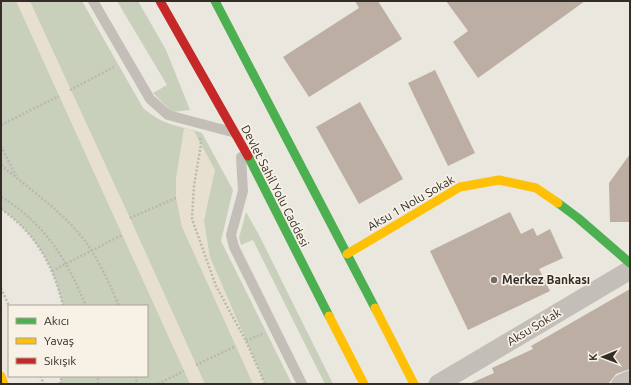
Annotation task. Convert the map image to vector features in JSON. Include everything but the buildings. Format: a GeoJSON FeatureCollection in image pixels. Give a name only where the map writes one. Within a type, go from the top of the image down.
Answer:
{"type":"FeatureCollection","features":[{"type":"Feature","properties":{"kind":"main road","name":"Devlet Sahil Yolu Caddesi"},"geometry":{"type":"LineString","coordinates":[[160,1],[235,132],[364,384]]}},
{"type":"Feature","properties":{"kind":"main road"},"geometry":{"type":"LineString","coordinates":[[215,1],[414,384]]}},
{"type":"Feature","properties":{"kind":"main road","name":"Aksu 1 Nolu Sokak"},"geometry":{"type":"LineString","coordinates":[[347,254],[460,187],[499,180],[536,188],[578,218],[630,262]]}},
{"type":"Feature","properties":{"kind":"main road"},"geometry":{"type":"LineString","coordinates":[[1,376],[4,384]]}},
{"type":"Feature","properties":{"kind":"street","name":"Aksu Sokak"},"geometry":{"type":"LineString","coordinates":[[438,384],[630,270]]}},
{"type":"Feature","properties":{"kind":"street"},"geometry":{"type":"LineString","coordinates":[[622,384],[630,380]]}},
{"type":"Feature","properties":{"kind":"lane"},"geometry":{"type":"LineString","coordinates":[[93,1],[150,99],[168,115],[235,132]]}},
{"type":"Feature","properties":{"kind":"lane"},"geometry":{"type":"LineString","coordinates":[[240,143],[243,191],[231,236],[234,247],[302,384]]}},
{"type":"Feature","properties":{"kind":"path"},"geometry":{"type":"LineString","coordinates":[[70,90],[118,64]]}},
{"type":"Feature","properties":{"kind":"path"},"geometry":{"type":"LineString","coordinates":[[1,125],[60,96]]}},
{"type":"Feature","properties":{"kind":"path"},"geometry":{"type":"LineString","coordinates":[[198,123],[201,144],[194,186],[192,219],[216,286],[246,341],[265,384]]}},
{"type":"Feature","properties":{"kind":"path"},"geometry":{"type":"LineString","coordinates":[[1,146],[17,179]]}},
{"type":"Feature","properties":{"kind":"path"},"geometry":{"type":"LineString","coordinates":[[1,165],[56,209],[82,237],[110,283],[119,305]]}},
{"type":"Feature","properties":{"kind":"path"},"geometry":{"type":"LineString","coordinates":[[1,197],[32,219],[50,239],[67,264],[86,305]]}},
{"type":"Feature","properties":{"kind":"path"},"geometry":{"type":"LineString","coordinates":[[130,218],[176,198]]}},
{"type":"Feature","properties":{"kind":"path"},"geometry":{"type":"LineString","coordinates":[[1,209],[14,217],[28,232],[42,251],[52,271],[63,305]]}},
{"type":"Feature","properties":{"kind":"path"},"geometry":{"type":"LineString","coordinates":[[52,271],[122,235]]}},
{"type":"Feature","properties":{"kind":"path"},"geometry":{"type":"LineString","coordinates":[[1,288],[9,305]]}},
{"type":"Feature","properties":{"kind":"path"},"geometry":{"type":"LineString","coordinates":[[246,341],[266,332]]}},
{"type":"Feature","properties":{"kind":"path"},"geometry":{"type":"LineString","coordinates":[[196,365],[236,346]]}},
{"type":"Feature","properties":{"kind":"path"},"geometry":{"type":"LineString","coordinates":[[158,384],[184,371]]}},
{"type":"Feature","properties":{"kind":"green space"},"geometry":{"type":"Polygon","coordinates":[[[1,1],[82,1],[143,108],[164,122],[202,133],[233,190],[221,241],[292,384],[60,384],[62,377],[148,377],[148,305],[63,305],[54,277],[41,251],[24,228],[1,209],[1,1]]]}},
{"type":"Feature","properties":{"kind":"green space"},"geometry":{"type":"Polygon","coordinates":[[[117,1],[138,1],[166,50],[190,110],[172,112],[153,93],[167,85],[117,1]]]}},
{"type":"Feature","properties":{"kind":"green space"},"geometry":{"type":"Polygon","coordinates":[[[246,212],[259,235],[333,384],[325,384],[253,240],[241,245],[239,238],[246,212]]]}},
{"type":"Feature","properties":{"kind":"shaded area"},"geometry":{"type":"Polygon","coordinates":[[[16,1],[30,1],[205,384],[190,384],[16,1]]]}},
{"type":"Feature","properties":{"kind":"shaded area"},"geometry":{"type":"Polygon","coordinates":[[[184,128],[194,131],[215,170],[204,221],[210,257],[265,384],[253,384],[182,227],[176,198],[176,178],[184,128]]]}},
{"type":"Feature","properties":{"kind":"traffic: fast"},"geometry":{"type":"LineString","coordinates":[[215,1],[375,308]]}},
{"type":"Feature","properties":{"kind":"traffic: fast"},"geometry":{"type":"LineString","coordinates":[[248,156],[329,316]]}},
{"type":"Feature","properties":{"kind":"traffic: fast"},"geometry":{"type":"LineString","coordinates":[[558,203],[578,218],[630,263]]}},
{"type":"Feature","properties":{"kind":"traffic: slow"},"geometry":{"type":"LineString","coordinates":[[347,254],[460,187],[499,180],[536,188],[558,203]]}},
{"type":"Feature","properties":{"kind":"traffic: slow"},"geometry":{"type":"LineString","coordinates":[[375,308],[414,384]]}},
{"type":"Feature","properties":{"kind":"traffic: slow"},"geometry":{"type":"LineString","coordinates":[[329,316],[364,384]]}},
{"type":"Feature","properties":{"kind":"traffic: slow"},"geometry":{"type":"LineString","coordinates":[[1,376],[4,384]]}},
{"type":"Feature","properties":{"kind":"traffic: jam"},"geometry":{"type":"LineString","coordinates":[[160,1],[248,156]]}},
{"type":"Feature","properties":{"kind":"place","name":"Merkez Bankası"},"geometry":{"type":"Point","coordinates":[494,280]}}]}
